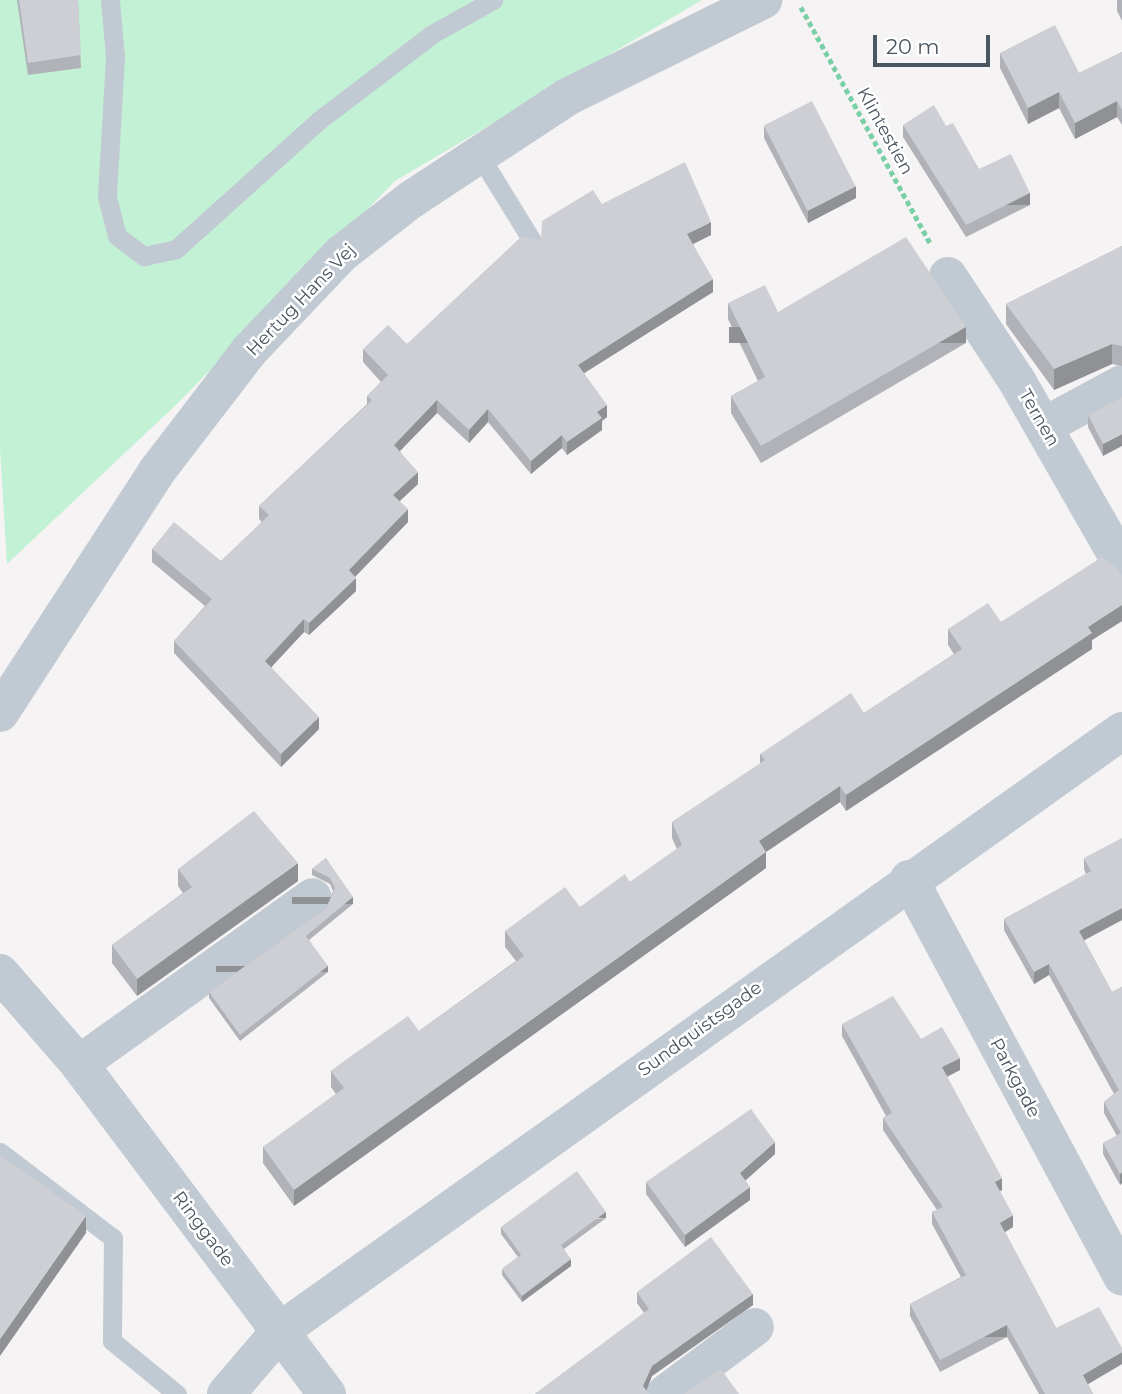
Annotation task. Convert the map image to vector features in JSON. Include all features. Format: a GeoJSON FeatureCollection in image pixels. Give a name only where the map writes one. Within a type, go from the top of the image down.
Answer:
{"type":"FeatureCollection","features":[{"type":"Feature","properties":{"kind":"street","name":"Hertug Hans Vej"},"geometry":{"type":"LineString","coordinates":[[0,713],[157,471],[249,351],[341,254],[478,153],[638,57],[763,0]]}},
{"type":"Feature","properties":{"kind":"street","name":"Ternen"},"geometry":{"type":"LineString","coordinates":[[948,276],[1044,426],[1122,564]]}},
{"type":"Feature","properties":{"kind":"street"},"geometry":{"type":"LineString","coordinates":[[1044,426],[1122,384]]}},
{"type":"Feature","properties":{"kind":"street","name":"Sundquistsgade"},"geometry":{"type":"LineString","coordinates":[[226,1394],[280,1331],[909,879],[1122,731]]}},
{"type":"Feature","properties":{"kind":"street","name":"Parkgade"},"geometry":{"type":"LineString","coordinates":[[909,879],[1122,1276]]}},
{"type":"Feature","properties":{"kind":"street"},"geometry":{"type":"LineString","coordinates":[[79,1064],[313,897]]}},
{"type":"Feature","properties":{"kind":"street","name":"Ringgade"},"geometry":{"type":"LineString","coordinates":[[3,981],[79,1064],[327,1394]]}},
{"type":"Feature","properties":{"kind":"street"},"geometry":{"type":"LineString","coordinates":[[665,1394],[755,1327]]}},
{"type":"Feature","properties":{"kind":"lane"},"geometry":{"type":"LineString","coordinates":[[110,0],[115,57],[107,197],[117,236],[144,256],[176,248],[318,121],[432,34],[493,0]]}},
{"type":"Feature","properties":{"kind":"lane"},"geometry":{"type":"LineString","coordinates":[[478,153],[534,244]]}},
{"type":"Feature","properties":{"kind":"lane"},"geometry":{"type":"LineString","coordinates":[[0,1152],[113,1238],[112,1341],[177,1394]]}},
{"type":"Feature","properties":{"kind":"path","name":"Klintestien"},"geometry":{"type":"LineString","coordinates":[[797,0],[948,276]]}},
{"type":"Feature","properties":{"kind":"green space"},"geometry":{"type":"Polygon","coordinates":[[[0,0],[702,0],[395,181],[179,402],[7,564],[0,449],[0,0]]]}},
{"type":"Feature","properties":{"kind":"building"},"geometry":{"type":"Polygon","coordinates":[[[19,0],[78,0],[81,55],[28,63],[19,0]]]}},
{"type":"Feature","properties":{"kind":"building"},"geometry":{"type":"Polygon","coordinates":[[[1055,25],[1079,73],[1122,52],[1122,110],[1117,101],[1075,123],[1059,92],[1028,108],[1000,53],[1055,25]]]}},
{"type":"Feature","properties":{"kind":"building"},"geometry":{"type":"Polygon","coordinates":[[[812,101],[856,187],[807,211],[764,126],[812,101]]]}},
{"type":"Feature","properties":{"kind":"building"},"geometry":{"type":"Polygon","coordinates":[[[934,105],[946,126],[953,123],[979,169],[1011,154],[1030,193],[966,225],[903,125],[934,105]]]}},
{"type":"Feature","properties":{"kind":"building"},"geometry":{"type":"Polygon","coordinates":[[[685,162],[711,222],[687,234],[713,279],[578,365],[607,405],[597,412],[602,418],[567,442],[562,435],[531,461],[488,409],[469,430],[437,400],[394,445],[418,472],[393,495],[408,509],[349,570],[356,578],[309,623],[304,619],[265,661],[319,717],[281,754],[174,641],[212,599],[152,549],[174,522],[221,561],[269,515],[259,506],[372,400],[367,396],[388,375],[363,349],[388,325],[407,344],[522,236],[541,241],[542,221],[593,190],[602,204],[685,162]]]}},
{"type":"Feature","properties":{"kind":"building"},"geometry":{"type":"Polygon","coordinates":[[[906,237],[966,327],[761,446],[731,396],[765,377],[728,303],[765,285],[778,312],[906,237]]]}},
{"type":"Feature","properties":{"kind":"building"},"geometry":{"type":"Polygon","coordinates":[[[1122,246],[1122,346],[1112,344],[1054,369],[1006,304],[1122,246]]]}},
{"type":"Feature","properties":{"kind":"building"},"geometry":{"type":"Polygon","coordinates":[[[1122,397],[1122,434],[1103,444],[1088,415],[1122,397]]]}},
{"type":"Feature","properties":{"kind":"building"},"geometry":{"type":"Polygon","coordinates":[[[1102,557],[1122,576],[1122,605],[1088,627],[1092,633],[846,795],[840,786],[759,841],[766,852],[294,1190],[263,1147],[344,1088],[331,1071],[344,1061],[408,1016],[419,1031],[524,956],[505,931],[565,887],[580,907],[625,874],[630,882],[682,845],[672,822],[765,760],[760,754],[851,693],[864,713],[962,649],[948,629],[988,603],[1001,622],[1102,557]]]}},
{"type":"Feature","properties":{"kind":"building"},"geometry":{"type":"Polygon","coordinates":[[[254,811],[298,863],[137,979],[112,945],[192,887],[178,869],[254,811]]]}},
{"type":"Feature","properties":{"kind":"building"},"geometry":{"type":"Polygon","coordinates":[[[1122,838],[1122,908],[1079,931],[1112,992],[1122,987],[1122,1172],[1120,1174],[1103,1143],[1121,1133],[1104,1102],[1119,1090],[1049,964],[1034,972],[1004,919],[1091,871],[1084,858],[1122,838]]]}},
{"type":"Feature","properties":{"kind":"building"},"geometry":{"type":"Polygon","coordinates":[[[326,858],[353,897],[306,936],[328,966],[240,1035],[209,992],[326,908],[335,888],[330,878],[312,869],[326,858]]]}},
{"type":"Feature","properties":{"kind":"building"},"geometry":{"type":"Polygon","coordinates":[[[893,996],[921,1039],[942,1027],[960,1058],[942,1067],[1002,1178],[995,1182],[1013,1215],[1000,1223],[1056,1328],[1099,1307],[1122,1348],[1122,1352],[1083,1375],[1093,1394],[1045,1394],[1007,1325],[940,1360],[910,1304],[966,1275],[932,1212],[943,1207],[883,1118],[892,1113],[842,1024],[893,996]]]}},
{"type":"Feature","properties":{"kind":"building"},"geometry":{"type":"Polygon","coordinates":[[[751,1109],[775,1142],[740,1173],[750,1187],[685,1235],[646,1182],[751,1109]]]}},
{"type":"Feature","properties":{"kind":"building"},"geometry":{"type":"Polygon","coordinates":[[[0,1155],[86,1216],[0,1339],[0,1155]]]}},
{"type":"Feature","properties":{"kind":"building"},"geometry":{"type":"Polygon","coordinates":[[[577,1171],[606,1212],[561,1245],[571,1259],[522,1296],[502,1269],[521,1255],[501,1227],[577,1171]]]}},
{"type":"Feature","properties":{"kind":"building"},"geometry":{"type":"Polygon","coordinates":[[[711,1237],[753,1294],[652,1366],[643,1386],[649,1394],[535,1394],[649,1309],[637,1292],[711,1237]]]}},
{"type":"Feature","properties":{"kind":"building"},"geometry":{"type":"Polygon","coordinates":[[[721,1369],[739,1394],[684,1394],[721,1369]]]}}]}
